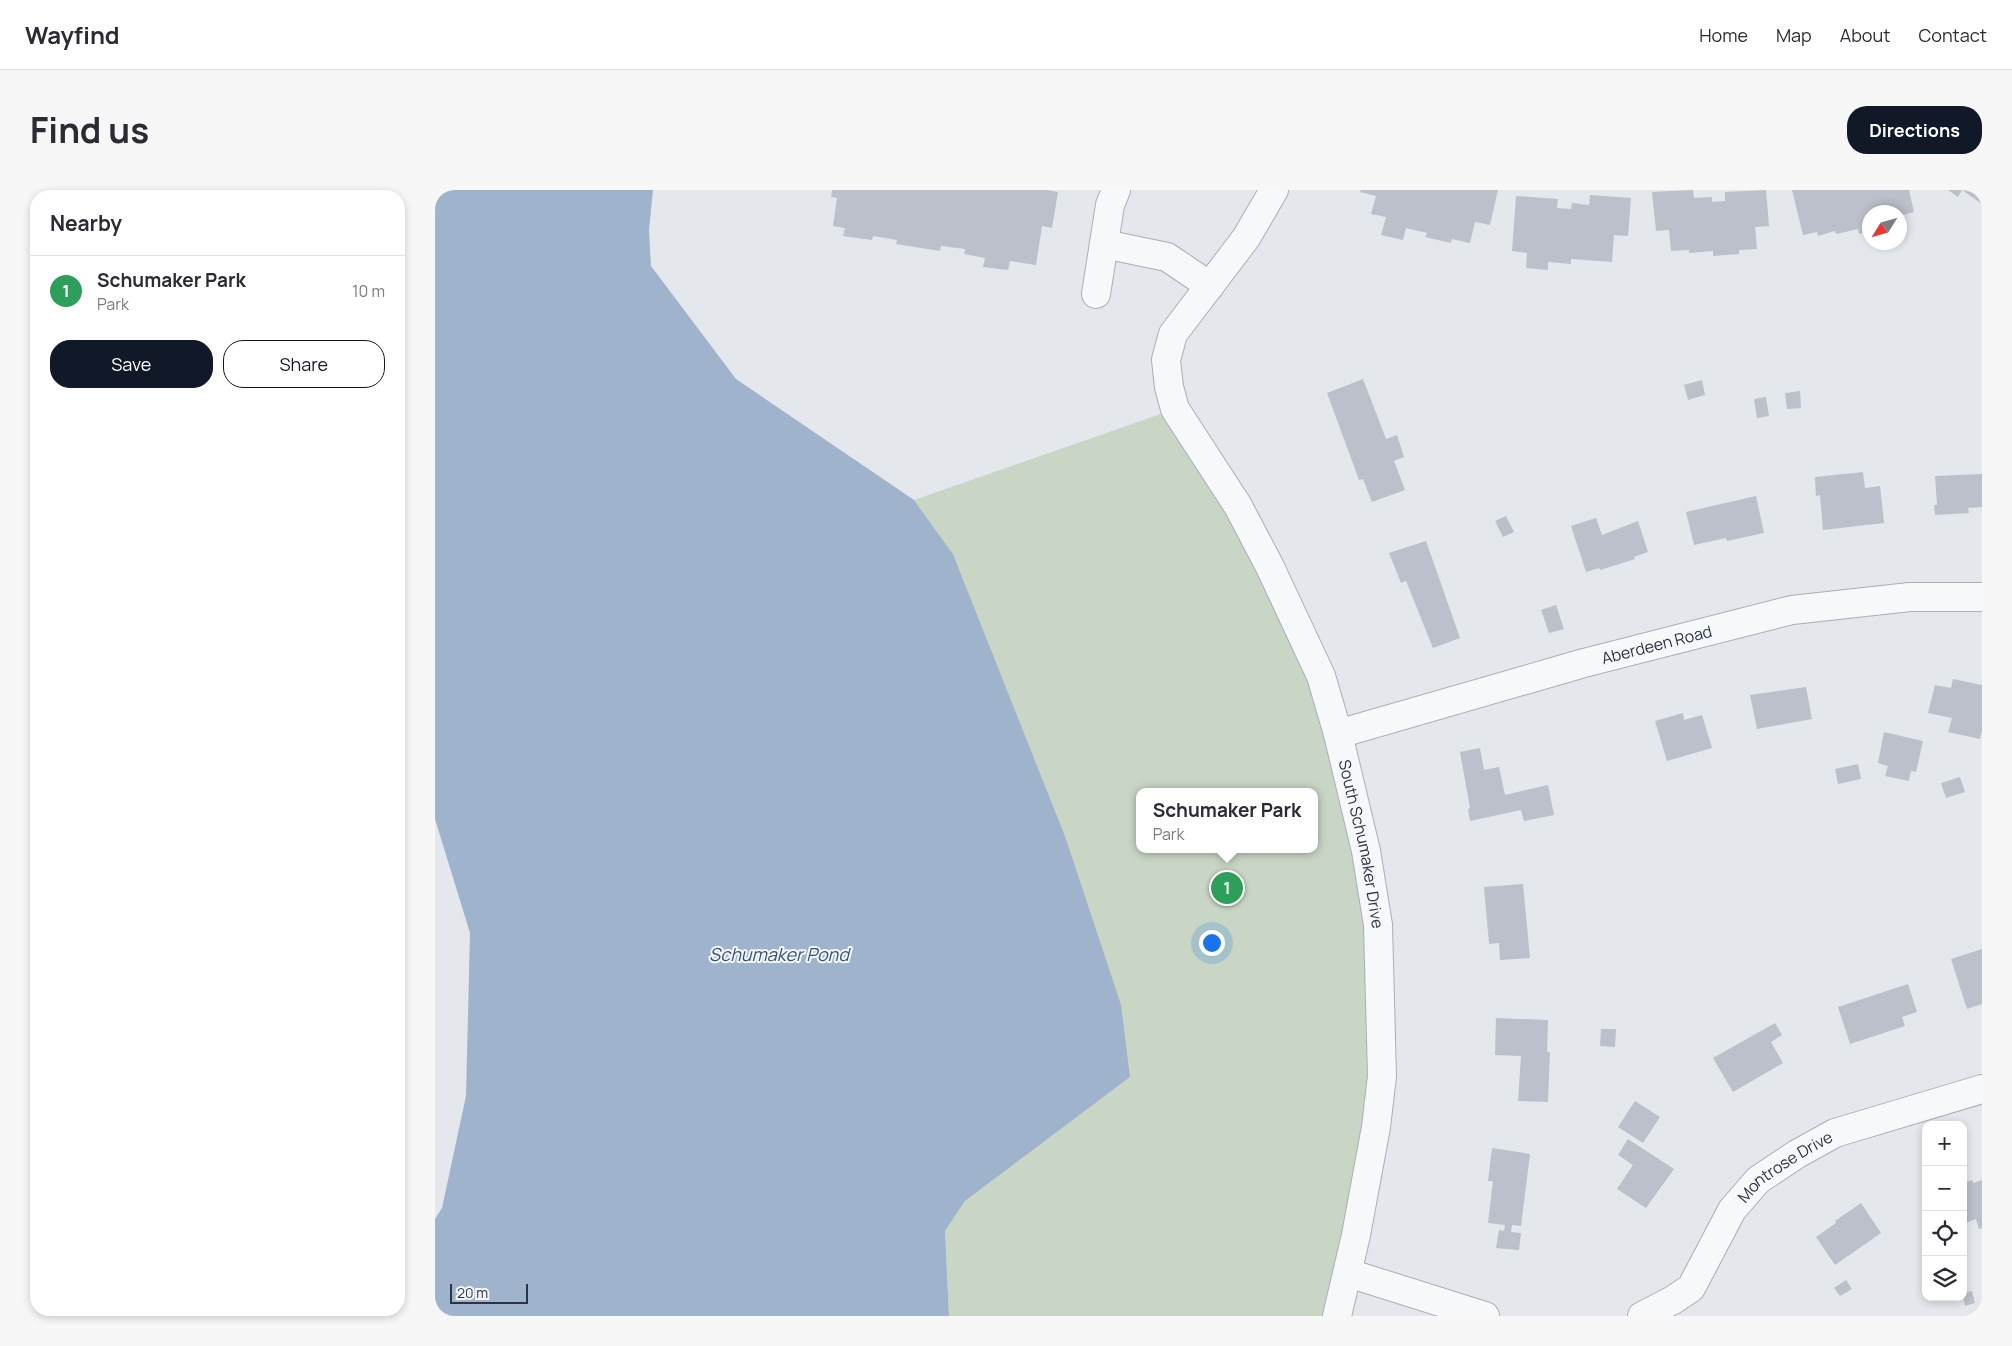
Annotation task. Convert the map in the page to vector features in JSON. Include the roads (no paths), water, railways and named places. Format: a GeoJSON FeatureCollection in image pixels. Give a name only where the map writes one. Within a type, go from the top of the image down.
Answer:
{"type":"FeatureCollection","features":[{"type":"Feature","properties":{"kind":"street"},"geometry":{"type":"LineString","coordinates":[[1096,294],[1110,205],[1116,190]]}},
{"type":"Feature","properties":{"kind":"street","name":"South Schumaker Drive"},"geometry":{"type":"LineString","coordinates":[[1273,190],[1245,238],[1173,334],[1166,360],[1169,387],[1175,409],[1238,506],[1270,567],[1321,676],[1338,734],[1365,851],[1378,925],[1382,1076],[1376,1127],[1348,1273],[1337,1316]]}},
{"type":"Feature","properties":{"kind":"street"},"geometry":{"type":"LineString","coordinates":[[1104,244],[1167,257],[1210,286]]}},
{"type":"Feature","properties":{"kind":"street","name":"Aberdeen Road"},"geometry":{"type":"LineString","coordinates":[[1338,734],[1584,662],[1791,610],[1910,596],[1982,597]]}},
{"type":"Feature","properties":{"kind":"street","name":"Montrose Drive"},"geometry":{"type":"LineString","coordinates":[[1642,1316],[1691,1288],[1732,1210],[1758,1180],[1797,1154],[1835,1133],[1982,1089]]}},
{"type":"Feature","properties":{"kind":"street"},"geometry":{"type":"LineString","coordinates":[[1348,1273],[1485,1316]]}},
{"type":"Feature","properties":{"kind":"street"},"geometry":{"type":"LineString","coordinates":[[1686,1316],[1691,1288]]}},
{"type":"Feature","properties":{"kind":"water","name":"Schumaker Pond"},"geometry":{"type":"Polygon","coordinates":[[[435,190],[653,190],[649,230],[651,266],[736,379],[914,500],[953,554],[1065,836],[1121,1005],[1130,1077],[965,1201],[945,1231],[949,1316],[435,1316],[435,1219],[442,1208],[466,1096],[470,933],[435,819],[435,190]]]}},
{"type":"Feature","properties":{"kind":"place","name":"Schumaker Park"},"geometry":{"type":"Point","coordinates":[1227,888]}}]}
